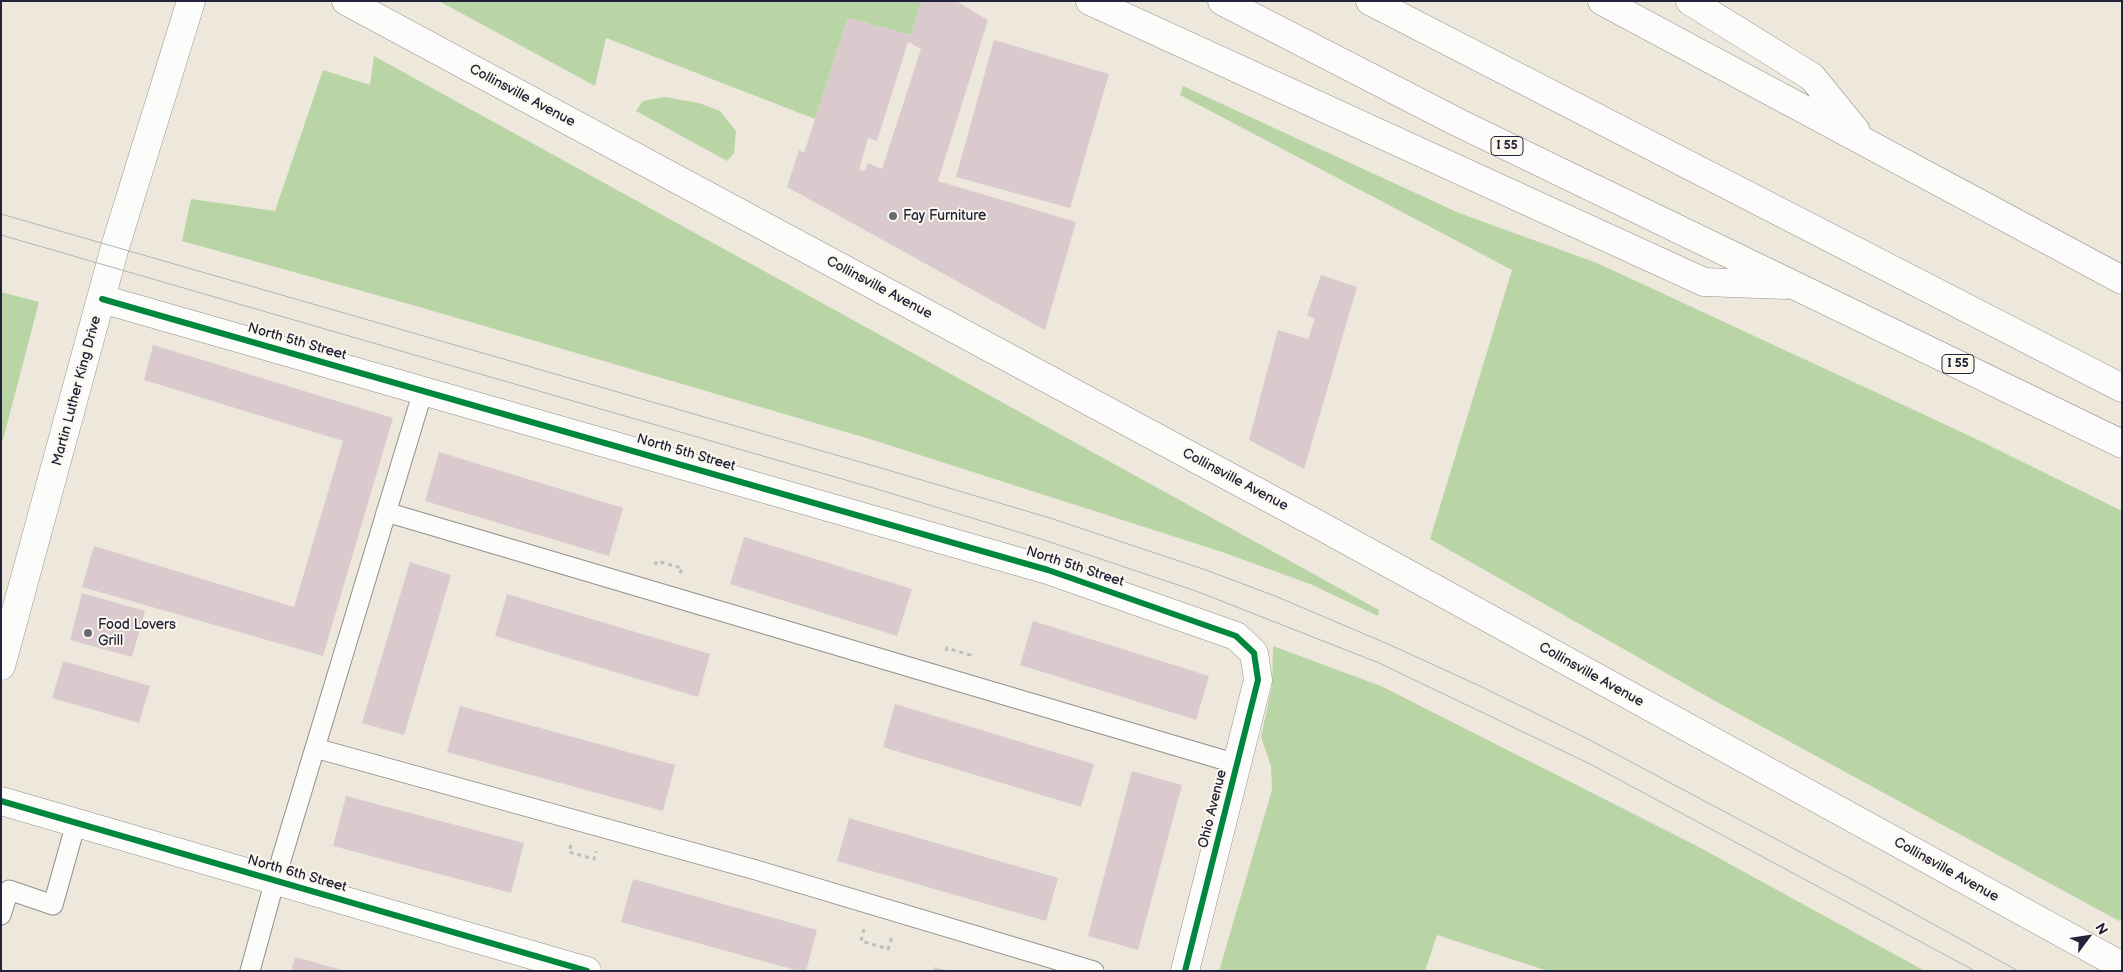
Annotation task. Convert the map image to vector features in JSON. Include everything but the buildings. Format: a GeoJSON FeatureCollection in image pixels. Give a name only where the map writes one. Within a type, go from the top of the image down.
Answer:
{"type":"FeatureCollection","features":[{"type":"Feature","properties":{"kind":"main road","name":"Martin Luther King Drive"},"geometry":{"type":"LineString","coordinates":[[1,666],[115,247],[191,1]]}},
{"type":"Feature","properties":{"kind":"main road","name":"Collinsville Avenue"},"geometry":{"type":"LineString","coordinates":[[346,1],[1328,530],[2122,966]]}},
{"type":"Feature","properties":{"kind":"main road"},"geometry":{"type":"LineString","coordinates":[[1090,1],[1704,282],[1794,285]]}},
{"type":"Feature","properties":{"kind":"main road","name":"I 55"},"geometry":{"type":"LineString","coordinates":[[1222,1],[1459,123],[2122,444]]}},
{"type":"Feature","properties":{"kind":"main road"},"geometry":{"type":"LineString","coordinates":[[1370,1],[2122,388]]}},
{"type":"Feature","properties":{"kind":"main road"},"geometry":{"type":"LineString","coordinates":[[1602,1],[2122,280]]}},
{"type":"Feature","properties":{"kind":"main road"},"geometry":{"type":"LineString","coordinates":[[1690,1],[1812,77],[1863,140]]}},
{"type":"Feature","properties":{"kind":"main road","name":"North 5th Street"},"geometry":{"type":"LineString","coordinates":[[102,299],[1048,570],[1219,629],[1236,636],[1254,653]]}},
{"type":"Feature","properties":{"kind":"main road","name":"Ohio Avenue"},"geometry":{"type":"LineString","coordinates":[[1185,971],[1258,680],[1254,653]]}},
{"type":"Feature","properties":{"kind":"main road","name":"North 6th Street"},"geometry":{"type":"LineString","coordinates":[[1,801],[586,971]]}},
{"type":"Feature","properties":{"kind":"lane"},"geometry":{"type":"LineString","coordinates":[[250,971],[275,880],[423,391]]}},
{"type":"Feature","properties":{"kind":"lane"},"geometry":{"type":"LineString","coordinates":[[386,512],[1237,764]]}},
{"type":"Feature","properties":{"kind":"lane"},"geometry":{"type":"LineString","coordinates":[[315,748],[746,867],[1094,971]]}},
{"type":"Feature","properties":{"kind":"lane"},"geometry":{"type":"LineString","coordinates":[[1,915],[5,889],[53,905],[76,823]]}},
{"type":"Feature","properties":{"kind":"green space"},"geometry":{"type":"Polygon","coordinates":[[[439,1],[921,1],[911,35],[848,18],[815,119],[606,38],[595,86],[439,1]]]}},
{"type":"Feature","properties":{"kind":"green space"},"geometry":{"type":"Polygon","coordinates":[[[374,56],[1379,610],[1378,616],[1310,584],[1219,551],[873,440],[416,306],[182,241],[191,199],[275,211],[323,70],[370,85],[374,56]]]}},
{"type":"Feature","properties":{"kind":"green space"},"geometry":{"type":"Polygon","coordinates":[[[1183,86],[1459,213],[1597,263],[1970,436],[2122,511],[2122,920],[2119,921],[1715,701],[1430,539],[1512,270],[1180,95],[1183,86]]]}},
{"type":"Feature","properties":{"kind":"green space"},"geometry":{"type":"Polygon","coordinates":[[[665,97],[699,103],[720,111],[736,131],[734,153],[727,161],[636,111],[643,101],[665,97]]]}},
{"type":"Feature","properties":{"kind":"green space"},"geometry":{"type":"Polygon","coordinates":[[[1,292],[39,302],[3,440],[1,439],[1,292]]]}},
{"type":"Feature","properties":{"kind":"green space"},"geometry":{"type":"Polygon","coordinates":[[[1273,646],[1381,686],[1695,845],[1925,971],[1548,971],[1437,935],[1425,971],[1219,971],[1272,790],[1271,766],[1261,737],[1272,686],[1273,646]]]}},
{"type":"Feature","properties":{"kind":"tram line"},"geometry":{"type":"LineString","coordinates":[[1,214],[888,470],[1050,518],[1206,570],[1275,596],[1388,644],[1588,739],[1868,888],[2018,971]]}},
{"type":"Feature","properties":{"kind":"tram line"},"geometry":{"type":"LineString","coordinates":[[1,235],[880,490],[1041,539],[1196,591],[1379,663],[1590,764],[1975,971]]}},
{"type":"Feature","properties":{"kind":"cycle path"},"geometry":{"type":"LineString","coordinates":[[102,299],[1048,570],[1236,636],[1254,653],[1258,680],[1185,971]]}},
{"type":"Feature","properties":{"kind":"cycle path"},"geometry":{"type":"LineString","coordinates":[[1,801],[587,971]]}},
{"type":"Feature","properties":{"kind":"place","name":"Fay Furniture"},"geometry":{"type":"Point","coordinates":[893,216]}},
{"type":"Feature","properties":{"kind":"place","name":"Food Lovers Grill"},"geometry":{"type":"Point","coordinates":[88,633]}}]}
